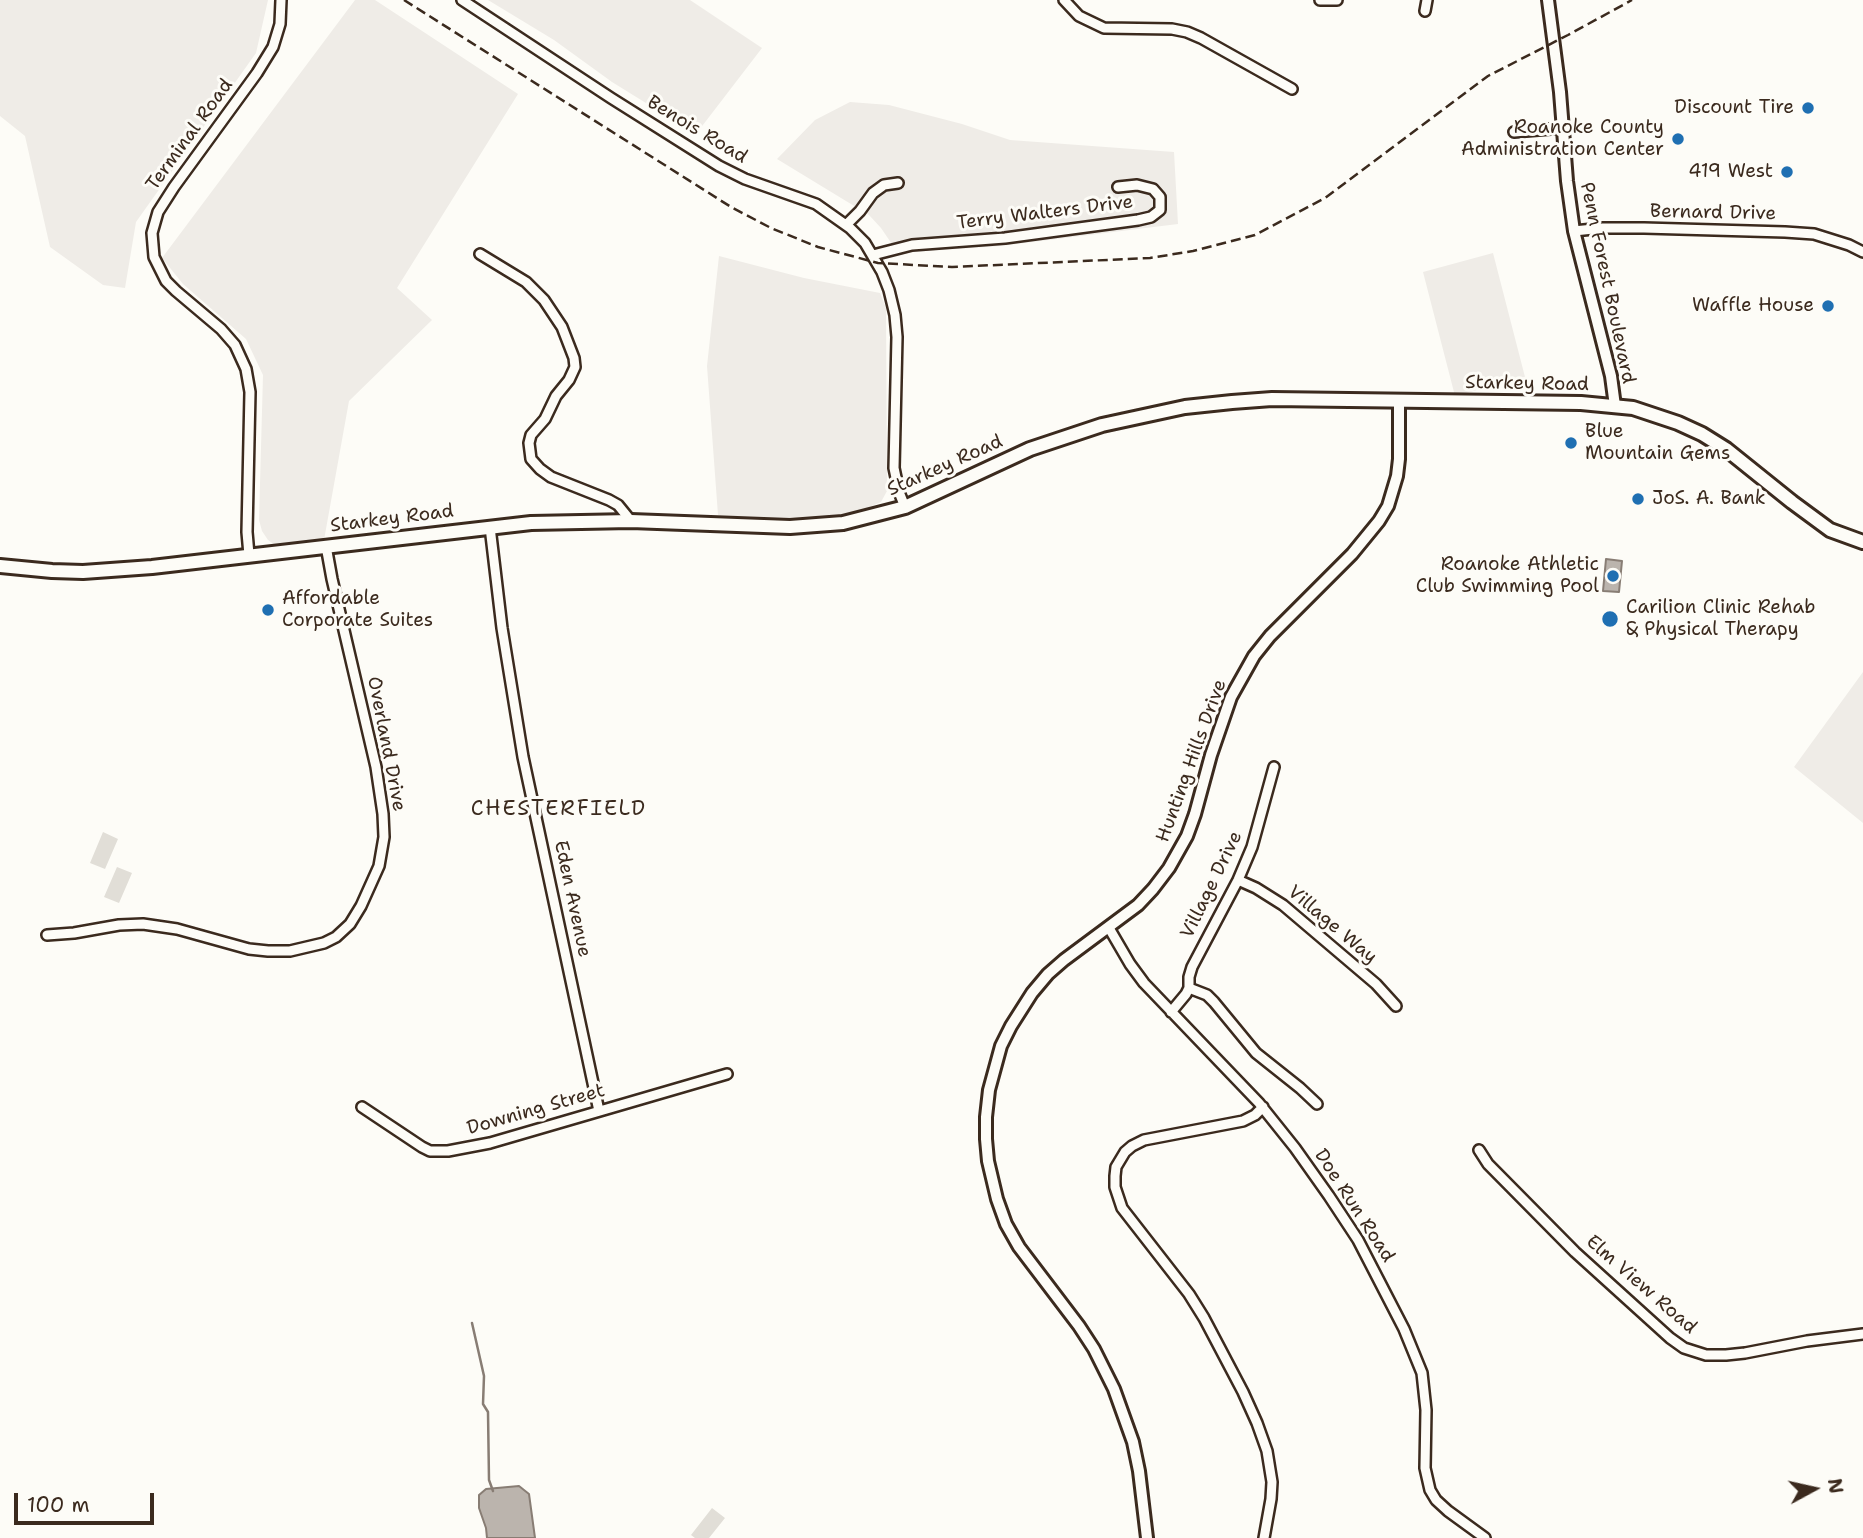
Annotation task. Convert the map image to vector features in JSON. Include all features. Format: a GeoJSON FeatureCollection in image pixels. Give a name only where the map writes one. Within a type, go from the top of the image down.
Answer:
{"type":"FeatureCollection","features":[{"type":"Feature","properties":{"kind":"main road","name":"Starkey Road"},"geometry":{"type":"LineString","coordinates":[[0,566],[52,571],[152,567],[490,527],[565,521],[790,527],[843,523],[905,507],[1030,449],[1102,425],[1185,407],[1284,400],[1581,403],[1633,408],[1656,414],[1702,434],[1726,449],[1829,530],[1863,542]]}},
{"type":"Feature","properties":{"kind":"street","name":"Terminal Road"},"geometry":{"type":"LineString","coordinates":[[249,555],[247,531],[250,392],[246,369],[235,345],[221,329],[166,281],[153,257],[152,233],[158,212],[174,187],[273,47],[281,24],[281,0]]}},
{"type":"Feature","properties":{"kind":"street","name":"Benois Road"},"geometry":{"type":"LineString","coordinates":[[462,0],[719,166],[745,179],[816,204],[846,225],[865,243],[889,289],[895,315],[897,337],[894,468],[905,507]]}},
{"type":"Feature","properties":{"kind":"street"},"geometry":{"type":"LineString","coordinates":[[1063,0],[1079,16],[1104,27],[1187,32],[1292,89]]}},
{"type":"Feature","properties":{"kind":"street"},"geometry":{"type":"LineString","coordinates":[[1320,0],[1337,0]]}},
{"type":"Feature","properties":{"kind":"street"},"geometry":{"type":"LineString","coordinates":[[1424,11],[1427,0]]}},
{"type":"Feature","properties":{"kind":"street","name":"Penn Forest Boulevard"},"geometry":{"type":"LineString","coordinates":[[1548,0],[1574,231],[1611,376],[1615,406]]}},
{"type":"Feature","properties":{"kind":"street"},"geometry":{"type":"LineString","coordinates":[[1514,132],[1563,128]]}},
{"type":"Feature","properties":{"kind":"street"},"geometry":{"type":"LineString","coordinates":[[846,225],[873,193],[884,185],[898,183]]}},
{"type":"Feature","properties":{"kind":"street","name":"Terry Walters Drive"},"geometry":{"type":"LineString","coordinates":[[873,255],[912,245],[992,240],[1138,220],[1151,217],[1160,210],[1160,197],[1153,188],[1137,185],[1118,187]]}},
{"type":"Feature","properties":{"kind":"street","name":"Bernard Drive"},"geometry":{"type":"LineString","coordinates":[[1574,231],[1644,228],[1814,234],[1863,252]]}},
{"type":"Feature","properties":{"kind":"street","name":"Bernard Drive"},"geometry":{"type":"LineString","coordinates":[[1849,245],[1863,245]]}},
{"type":"Feature","properties":{"kind":"street"},"geometry":{"type":"LineString","coordinates":[[480,254],[526,282],[544,300],[562,327],[574,358],[575,368],[569,380],[556,396],[545,419],[531,435],[531,459],[551,477],[609,499],[618,505],[631,522]]}},
{"type":"Feature","properties":{"kind":"street","name":"Hunting Hills Drive"},"geometry":{"type":"LineString","coordinates":[[1147,1538],[1133,1442],[1114,1389],[1080,1326],[1019,1247],[1006,1224],[997,1199],[991,1178],[986,1139],[987,1103],[994,1068],[1016,1016],[1048,974],[1138,905],[1170,868],[1195,814],[1222,720],[1254,656],[1270,636],[1352,554],[1380,521],[1388,506],[1399,459],[1399,402]]}},
{"type":"Feature","properties":{"kind":"street","name":"Eden Avenue"},"geometry":{"type":"LineString","coordinates":[[490,527],[502,628],[523,757],[599,1111]]}},
{"type":"Feature","properties":{"kind":"street","name":"Overland Drive"},"geometry":{"type":"LineString","coordinates":[[47,935],[143,924],[177,929],[249,949],[290,951],[324,943],[336,937],[350,924],[362,906],[379,866],[384,837],[383,814],[374,755],[331,579],[326,546]]}},
{"type":"Feature","properties":{"kind":"street","name":"Village Drive"},"geometry":{"type":"LineString","coordinates":[[1171,1012],[1189,988],[1192,967],[1238,880],[1252,847],[1274,767]]}},
{"type":"Feature","properties":{"kind":"street","name":"Village Way"},"geometry":{"type":"LineString","coordinates":[[1238,880],[1283,905],[1376,984],[1396,1006]]}},
{"type":"Feature","properties":{"kind":"street","name":"Doe Run Road"},"geometry":{"type":"LineString","coordinates":[[1109,928],[1144,983],[1263,1107],[1351,1229],[1404,1329],[1422,1374],[1426,1410],[1425,1468],[1430,1490],[1447,1511],[1485,1538]]}},
{"type":"Feature","properties":{"kind":"street"},"geometry":{"type":"LineString","coordinates":[[1189,988],[1207,995],[1255,1053],[1317,1104]]}},
{"type":"Feature","properties":{"kind":"street","name":"Downing Street"},"geometry":{"type":"LineString","coordinates":[[362,1107],[422,1147],[441,1152],[490,1143],[727,1074]]}},
{"type":"Feature","properties":{"kind":"street"},"geometry":{"type":"LineString","coordinates":[[1263,1107],[1243,1121],[1144,1140],[1125,1152],[1119,1160],[1115,1187],[1122,1208],[1189,1294],[1204,1318],[1257,1423],[1267,1451],[1272,1482],[1264,1538]]}},
{"type":"Feature","properties":{"kind":"street","name":"Elm View Road"},"geometry":{"type":"LineString","coordinates":[[1479,1150],[1494,1171],[1575,1252],[1670,1338],[1685,1348],[1706,1355],[1726,1355],[1863,1334]]}},
{"type":"Feature","properties":{"kind":"shaded area"},"geometry":{"type":"Polygon","coordinates":[[[0,0],[268,0],[256,53],[136,222],[125,288],[103,285],[50,247],[25,136],[0,116],[0,0]]]}},
{"type":"Feature","properties":{"kind":"shaded area"},"geometry":{"type":"Polygon","coordinates":[[[355,0],[375,0],[518,94],[397,288],[432,320],[349,401],[324,540],[275,545],[262,531],[259,520],[263,375],[246,339],[183,284],[162,258],[355,0]]]}},
{"type":"Feature","properties":{"kind":"shaded area"},"geometry":{"type":"Polygon","coordinates":[[[488,0],[690,0],[762,48],[696,134],[612,82],[554,40],[488,0]]]}},
{"type":"Feature","properties":{"kind":"shaded area"},"geometry":{"type":"Polygon","coordinates":[[[850,102],[889,105],[1010,140],[1174,152],[1178,224],[1000,246],[898,253],[869,215],[777,159],[815,120],[850,102]]]}},
{"type":"Feature","properties":{"kind":"shaded area"},"geometry":{"type":"Polygon","coordinates":[[[1493,253],[1525,377],[1455,396],[1423,272],[1493,253]]]}},
{"type":"Feature","properties":{"kind":"shaded area"},"geometry":{"type":"Polygon","coordinates":[[[719,256],[804,278],[880,293],[886,308],[887,491],[881,502],[858,512],[814,519],[732,520],[718,515],[707,366],[719,256]]]}},
{"type":"Feature","properties":{"kind":"shaded area","name":"Roanoke Athletic Club Swimming Pool"},"geometry":{"type":"Polygon","coordinates":[[[1606,559],[1622,561],[1619,592],[1603,591],[1606,559]]]}},
{"type":"Feature","properties":{"kind":"shaded area"},"geometry":{"type":"Polygon","coordinates":[[[1863,672],[1863,823],[1794,767],[1863,672]]]}},
{"type":"Feature","properties":{"kind":"shaded area"},"geometry":{"type":"Polygon","coordinates":[[[103,832],[118,839],[105,869],[90,863],[103,832]]]}},
{"type":"Feature","properties":{"kind":"shaded area"},"geometry":{"type":"Polygon","coordinates":[[[117,867],[132,873],[119,903],[104,897],[117,867]]]}},
{"type":"Feature","properties":{"kind":"shaded area"},"geometry":{"type":"Polygon","coordinates":[[[519,1486],[529,1494],[535,1538],[487,1538],[479,1508],[479,1495],[486,1489],[519,1486]]]}},
{"type":"Feature","properties":{"kind":"shaded area"},"geometry":{"type":"Polygon","coordinates":[[[712,1508],[725,1518],[709,1538],[695,1538],[691,1535],[712,1508]]]}},
{"type":"Feature","properties":{"kind":"waterway"},"geometry":{"type":"LineString","coordinates":[[472,1323],[484,1376],[483,1404],[488,1412],[489,1480],[493,1491]]}},
{"type":"Feature","properties":{"kind":"railway"},"geometry":{"type":"LineString","coordinates":[[404,0],[731,207],[771,228],[818,247],[878,263],[952,267],[1150,258],[1193,251],[1255,235],[1325,198],[1488,76],[1632,0]]}},
{"type":"Feature","properties":{"kind":"place","name":"Discount Tire"},"geometry":{"type":"Point","coordinates":[1808,108]}},
{"type":"Feature","properties":{"kind":"place","name":"Roanoke County Administration Center"},"geometry":{"type":"Point","coordinates":[1678,139]}},
{"type":"Feature","properties":{"kind":"place","name":"419 West"},"geometry":{"type":"Point","coordinates":[1787,172]}},
{"type":"Feature","properties":{"kind":"place","name":"Waffle House"},"geometry":{"type":"Point","coordinates":[1828,306]}},
{"type":"Feature","properties":{"kind":"place","name":"Blue Mountain Gems"},"geometry":{"type":"Point","coordinates":[1571,443]}},
{"type":"Feature","properties":{"kind":"place","name":"JoS. A. Bank"},"geometry":{"type":"Point","coordinates":[1638,499]}},
{"type":"Feature","properties":{"kind":"place","name":"Roanoke Athletic Club Swimming Pool"},"geometry":{"type":"Point","coordinates":[1613,576]}},
{"type":"Feature","properties":{"kind":"place","name":"Affordable Corporate Suites"},"geometry":{"type":"Point","coordinates":[268,610]}},
{"type":"Feature","properties":{"kind":"place","name":"Carilion Clinic Rehab & Physical Therapy"},"geometry":{"type":"Point","coordinates":[1610,619]}},
{"type":"Feature","properties":{"kind":"district","name":"CHESTERFIELD"},"geometry":{"type":"Point","coordinates":[559,810]}}]}
